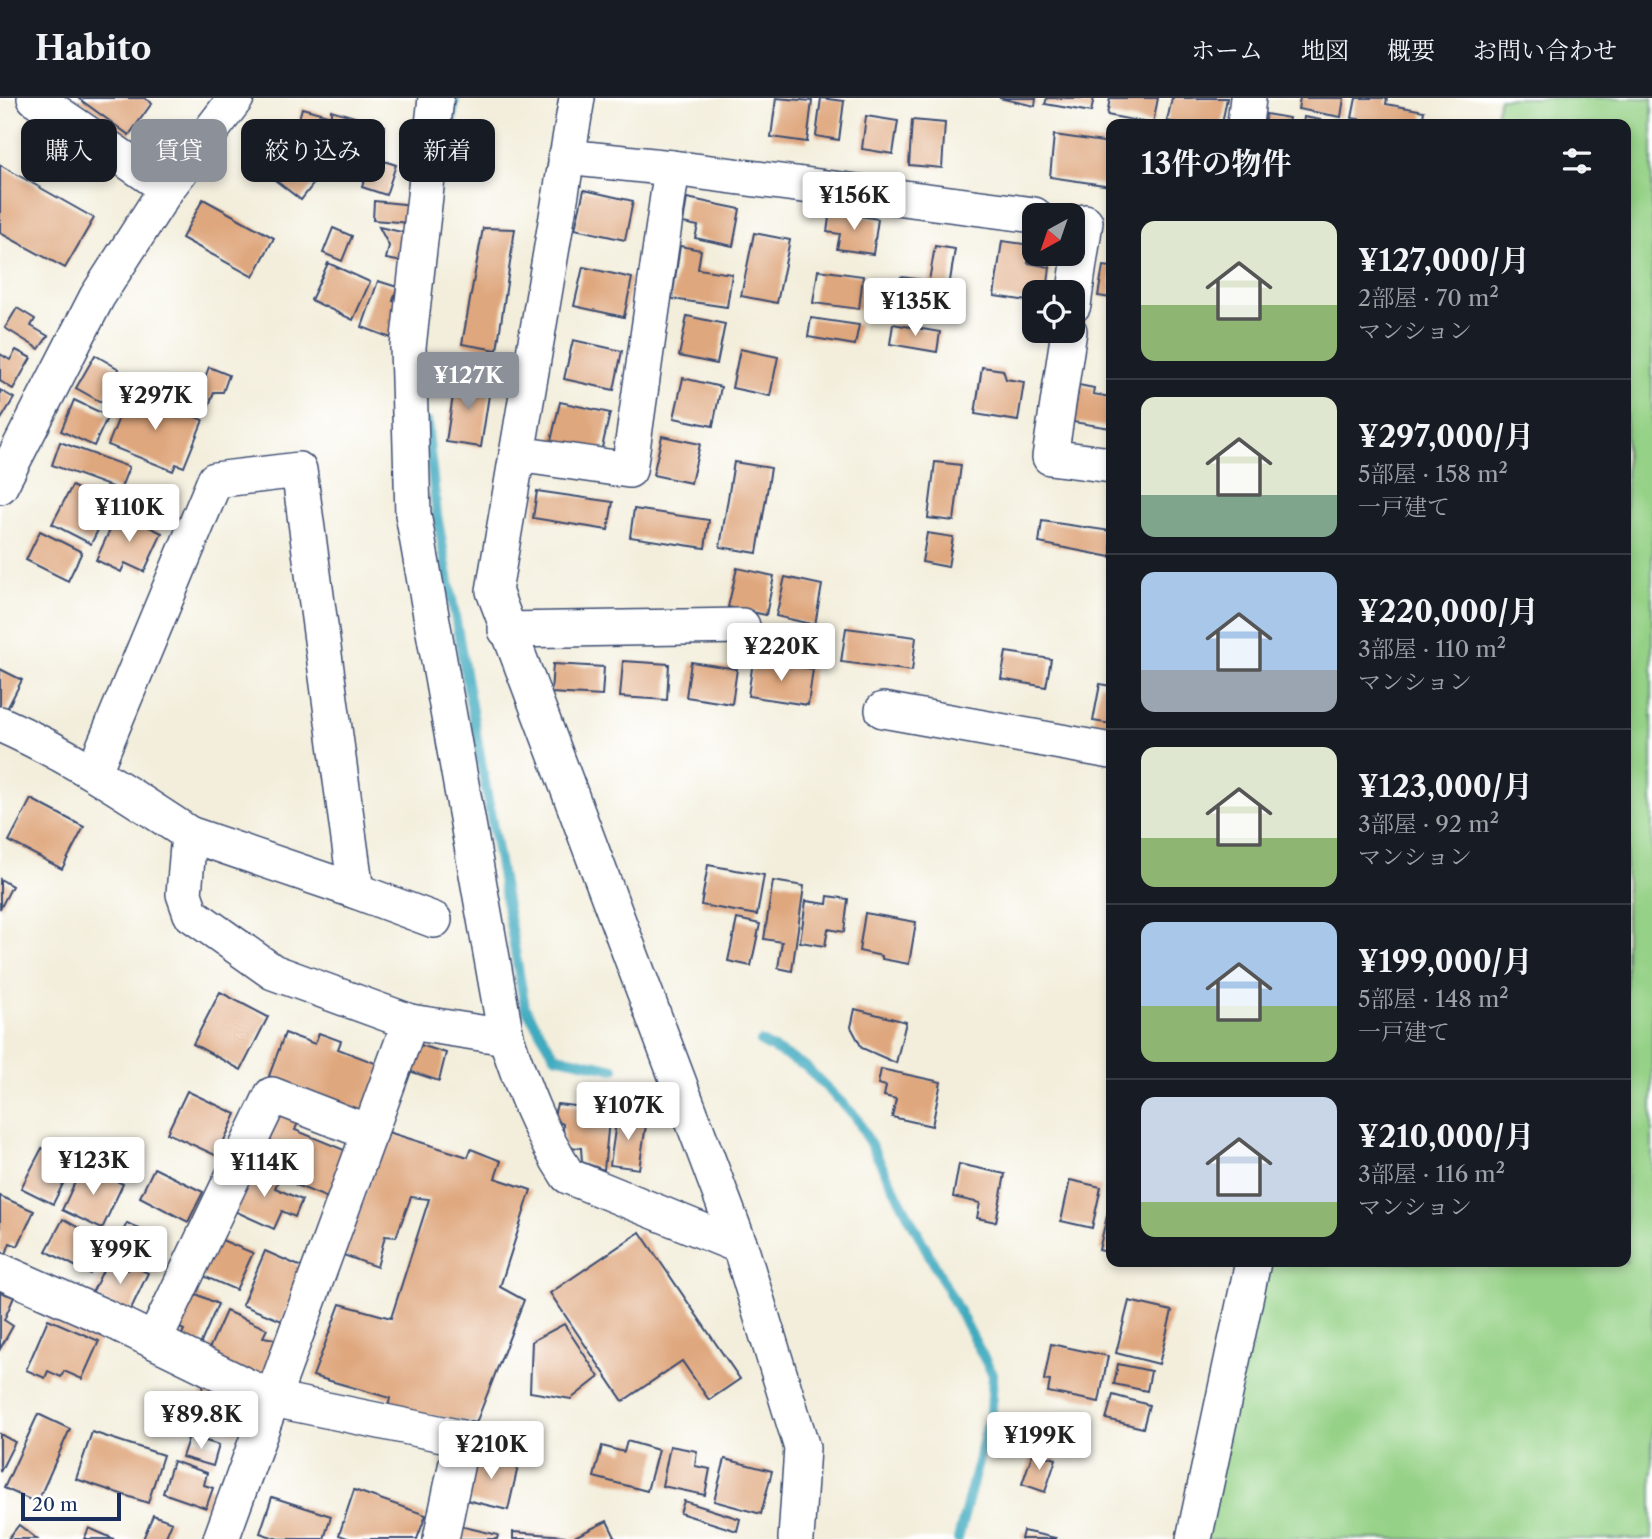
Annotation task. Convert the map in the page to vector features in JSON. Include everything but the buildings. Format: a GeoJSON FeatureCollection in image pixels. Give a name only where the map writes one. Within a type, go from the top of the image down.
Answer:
{"type":"FeatureCollection","features":[{"type":"Feature","properties":{"kind":"street"},"geometry":{"type":"LineString","coordinates":[[35,98],[167,188]]}},
{"type":"Feature","properties":{"kind":"street"},"geometry":{"type":"LineString","coordinates":[[0,486],[97,297],[167,188],[236,98]]}},
{"type":"Feature","properties":{"kind":"street"},"geometry":{"type":"LineString","coordinates":[[436,98],[408,346],[413,514],[506,1037],[524,1092],[552,1152],[568,1175],[740,1246]]}},
{"type":"Feature","properties":{"kind":"street"},"geometry":{"type":"LineString","coordinates":[[577,98],[494,591],[506,629],[740,1246],[802,1448],[796,1539]]}},
{"type":"Feature","properties":{"kind":"street"},"geometry":{"type":"LineString","coordinates":[[1246,119],[1248,98]]}},
{"type":"Feature","properties":{"kind":"street"},"geometry":{"type":"LineString","coordinates":[[566,157],[672,168],[1022,213]]}},
{"type":"Feature","properties":{"kind":"street"},"geometry":{"type":"LineString","coordinates":[[517,454],[629,470],[672,168]]}},
{"type":"Feature","properties":{"kind":"street"},"geometry":{"type":"LineString","coordinates":[[1078,280],[1090,222]]}},
{"type":"Feature","properties":{"kind":"street"},"geometry":{"type":"LineString","coordinates":[[1067,343],[1050,457],[1106,464]]}},
{"type":"Feature","properties":{"kind":"street"},"geometry":{"type":"LineString","coordinates":[[94,771],[215,480],[299,470],[356,891]]}},
{"type":"Feature","properties":{"kind":"street"},"geometry":{"type":"LineString","coordinates":[[506,629],[742,626]]}},
{"type":"Feature","properties":{"kind":"street"},"geometry":{"type":"LineString","coordinates":[[883,710],[1106,750]]}},
{"type":"Feature","properties":{"kind":"street"},"geometry":{"type":"LineString","coordinates":[[0,724],[31,737],[94,771],[189,834],[434,920]]}},
{"type":"Feature","properties":{"kind":"street"},"geometry":{"type":"LineString","coordinates":[[189,834],[184,894],[191,914],[273,972],[410,1023],[506,1037]]}},
{"type":"Feature","properties":{"kind":"street"},"geometry":{"type":"LineString","coordinates":[[221,1539],[410,1023]]}},
{"type":"Feature","properties":{"kind":"street"},"geometry":{"type":"LineString","coordinates":[[154,1341],[272,1095],[370,1133]]}},
{"type":"Feature","properties":{"kind":"street"},"geometry":{"type":"LineString","coordinates":[[1194,1539],[1252,1267]]}},
{"type":"Feature","properties":{"kind":"street"},"geometry":{"type":"LineString","coordinates":[[0,1271],[273,1399],[462,1438],[441,1539]]}},
{"type":"Feature","properties":{"kind":"green space"},"geometry":{"type":"Polygon","coordinates":[[[1499,98],[1652,98],[1652,1539],[1200,1539],[1252,1267],[1631,1267],[1631,119],[1496,119],[1499,98]]]}},
{"type":"Feature","properties":{"kind":"waterway"},"geometry":{"type":"LineString","coordinates":[[452,119],[455,98]]}},
{"type":"Feature","properties":{"kind":"waterway"},"geometry":{"type":"LineString","coordinates":[[427,423],[437,515],[525,1007],[555,1056],[614,1069]]}},
{"type":"Feature","properties":{"kind":"waterway"},"geometry":{"type":"LineString","coordinates":[[761,1042],[805,1066],[856,1117],[993,1375],[991,1412],[958,1539]]}}]}
